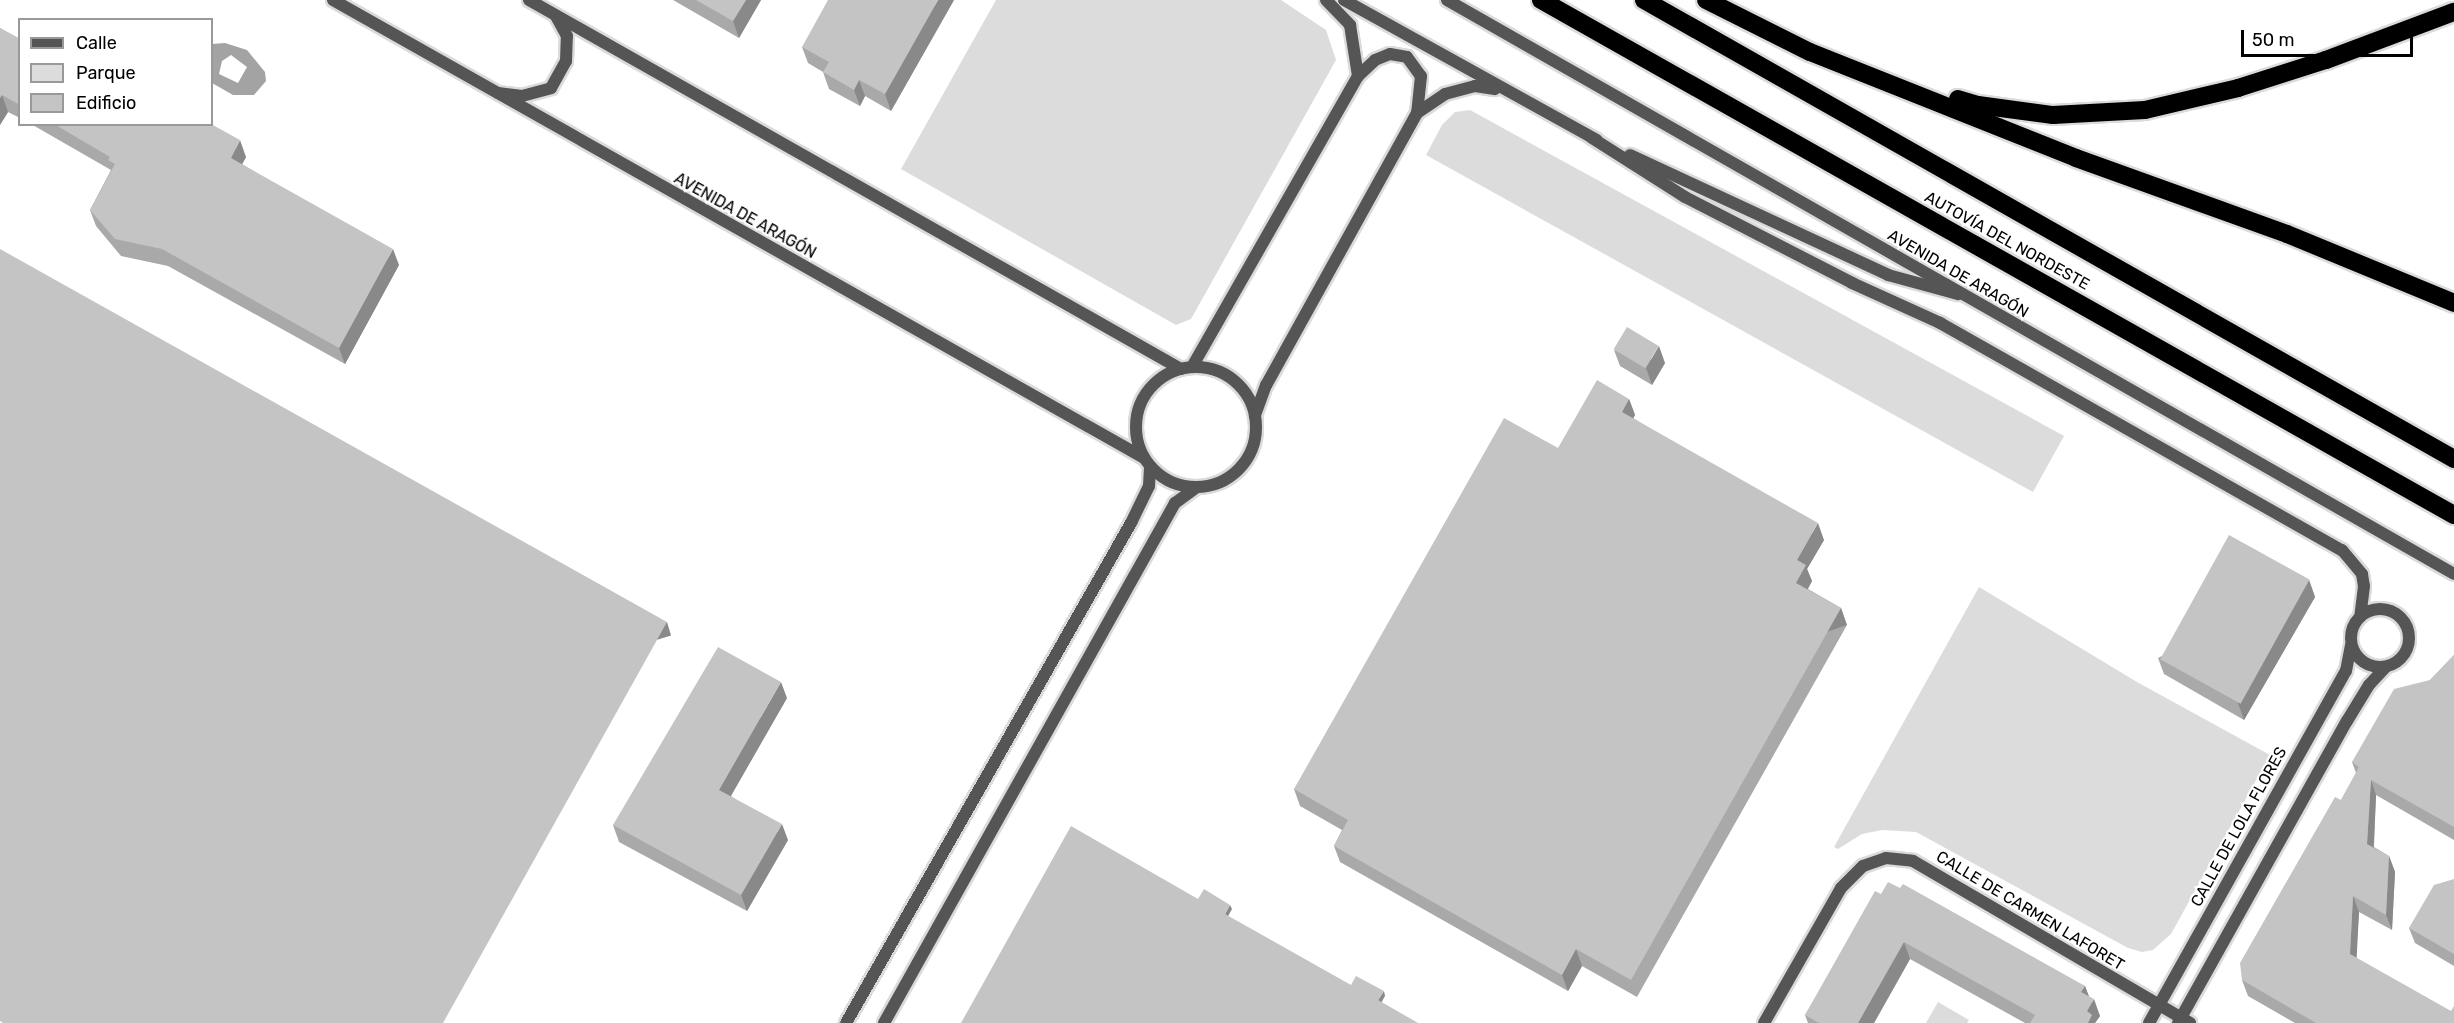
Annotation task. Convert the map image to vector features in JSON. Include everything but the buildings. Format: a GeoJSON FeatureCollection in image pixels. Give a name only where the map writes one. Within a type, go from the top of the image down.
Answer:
{"type":"FeatureCollection","features":[{"type":"Feature","properties":{"kind":"highway","name":"AUTOVÍA DEL NORDESTE"},"geometry":{"type":"LineString","coordinates":[[1541,0],[2454,515]]}},
{"type":"Feature","properties":{"kind":"highway","name":"AUTOVÍA DEL NORDESTE"},"geometry":{"type":"LineString","coordinates":[[1644,0],[2454,459]]}},
{"type":"Feature","properties":{"kind":"highway"},"geometry":{"type":"LineString","coordinates":[[1706,0],[1810,52],[2419,287],[2454,303]]}},
{"type":"Feature","properties":{"kind":"highway"},"geometry":{"type":"LineString","coordinates":[[1810,52],[1978,105],[2052,115],[2145,110],[2271,77],[2454,12]]}},
{"type":"Feature","properties":{"kind":"street","name":"AVENIDA DE ARAGÓN"},"geometry":{"type":"LineString","coordinates":[[333,0],[491,93],[1147,463]]}},
{"type":"Feature","properties":{"kind":"street"},"geometry":{"type":"LineString","coordinates":[[529,0],[1186,368],[1213,369],[1233,379],[1247,395],[1255,416]]}},
{"type":"Feature","properties":{"kind":"street"},"geometry":{"type":"LineString","coordinates":[[1326,0],[1350,25],[1358,76]]}},
{"type":"Feature","properties":{"kind":"street"},"geometry":{"type":"LineString","coordinates":[[1344,0],[1592,138],[1888,275],[1964,296]]}},
{"type":"Feature","properties":{"kind":"street","name":"AVENIDA DE ARAGÓN"},"geometry":{"type":"LineString","coordinates":[[1447,0],[2454,574]]}},
{"type":"Feature","properties":{"kind":"street"},"geometry":{"type":"LineString","coordinates":[[491,93],[522,96],[551,88],[566,62],[567,36],[555,15]]}},
{"type":"Feature","properties":{"kind":"street"},"geometry":{"type":"LineString","coordinates":[[846,1023],[1131,523],[1149,486],[1147,463],[1136,422],[1140,404],[1157,382],[1186,368],[1358,76],[1375,60],[1389,54],[1407,57],[1421,76],[1417,113],[1266,385],[1255,416],[1252,450],[1243,465],[1222,481],[1196,488],[1176,503],[884,1023]]}},
{"type":"Feature","properties":{"kind":"street"},"geometry":{"type":"LineString","coordinates":[[1417,113],[1445,94],[1474,86],[1503,90]]}},
{"type":"Feature","properties":{"kind":"street"},"geometry":{"type":"LineString","coordinates":[[1592,138],[1685,197],[1852,283],[1940,323],[2343,550],[2362,574],[2364,586],[2360,617],[2351,633],[2351,645],[2364,663],[2386,667]]}},
{"type":"Feature","properties":{"kind":"street"},"geometry":{"type":"LineString","coordinates":[[1147,463],[1164,478],[1196,488]]}},
{"type":"Feature","properties":{"kind":"street"},"geometry":{"type":"LineString","coordinates":[[2183,1021],[2347,721],[2369,685],[2406,651],[2409,633],[2406,625],[2385,610],[2360,617]]}},
{"type":"Feature","properties":{"kind":"street","name":"CALLE DE LOLA FLORES"},"geometry":{"type":"LineString","coordinates":[[2149,1023],[2346,671],[2351,645]]}},
{"type":"Feature","properties":{"kind":"street","name":"CALLE DE CARMEN LAFORET"},"geometry":{"type":"LineString","coordinates":[[1764,1023],[1841,888],[1863,866],[1886,858],[1913,861],[2183,1021]]}},
{"type":"Feature","properties":{"kind":"green space"},"geometry":{"type":"Polygon","coordinates":[[[996,0],[1281,0],[1326,30],[1336,60],[1191,319],[1176,325],[901,169],[996,0]]]}},
{"type":"Feature","properties":{"kind":"green space"},"geometry":{"type":"Polygon","coordinates":[[[1470,110],[2064,436],[2033,492],[1426,155],[1442,125],[1455,112],[1470,110]]]}},
{"type":"Feature","properties":{"kind":"green space"},"geometry":{"type":"Polygon","coordinates":[[[1979,587],[2137,682],[2270,755],[2171,934],[2153,950],[2142,952],[2128,948],[1916,832],[1882,830],[1862,834],[1838,849],[1834,847],[1979,587]]]}},
{"type":"Feature","properties":{"kind":"green space"},"geometry":{"type":"Polygon","coordinates":[[[1938,1002],[1969,1020],[1967,1023],[1926,1023],[1938,1002]]]}},
{"type":"Feature","properties":{"kind":"shaded area"},"geometry":{"type":"Polygon","coordinates":[[[225,43],[247,50],[265,72],[266,81],[254,95],[233,95],[213,84],[213,44],[225,43]],[[231,55],[222,61],[219,74],[238,83],[247,67],[231,55]]]}}]}
